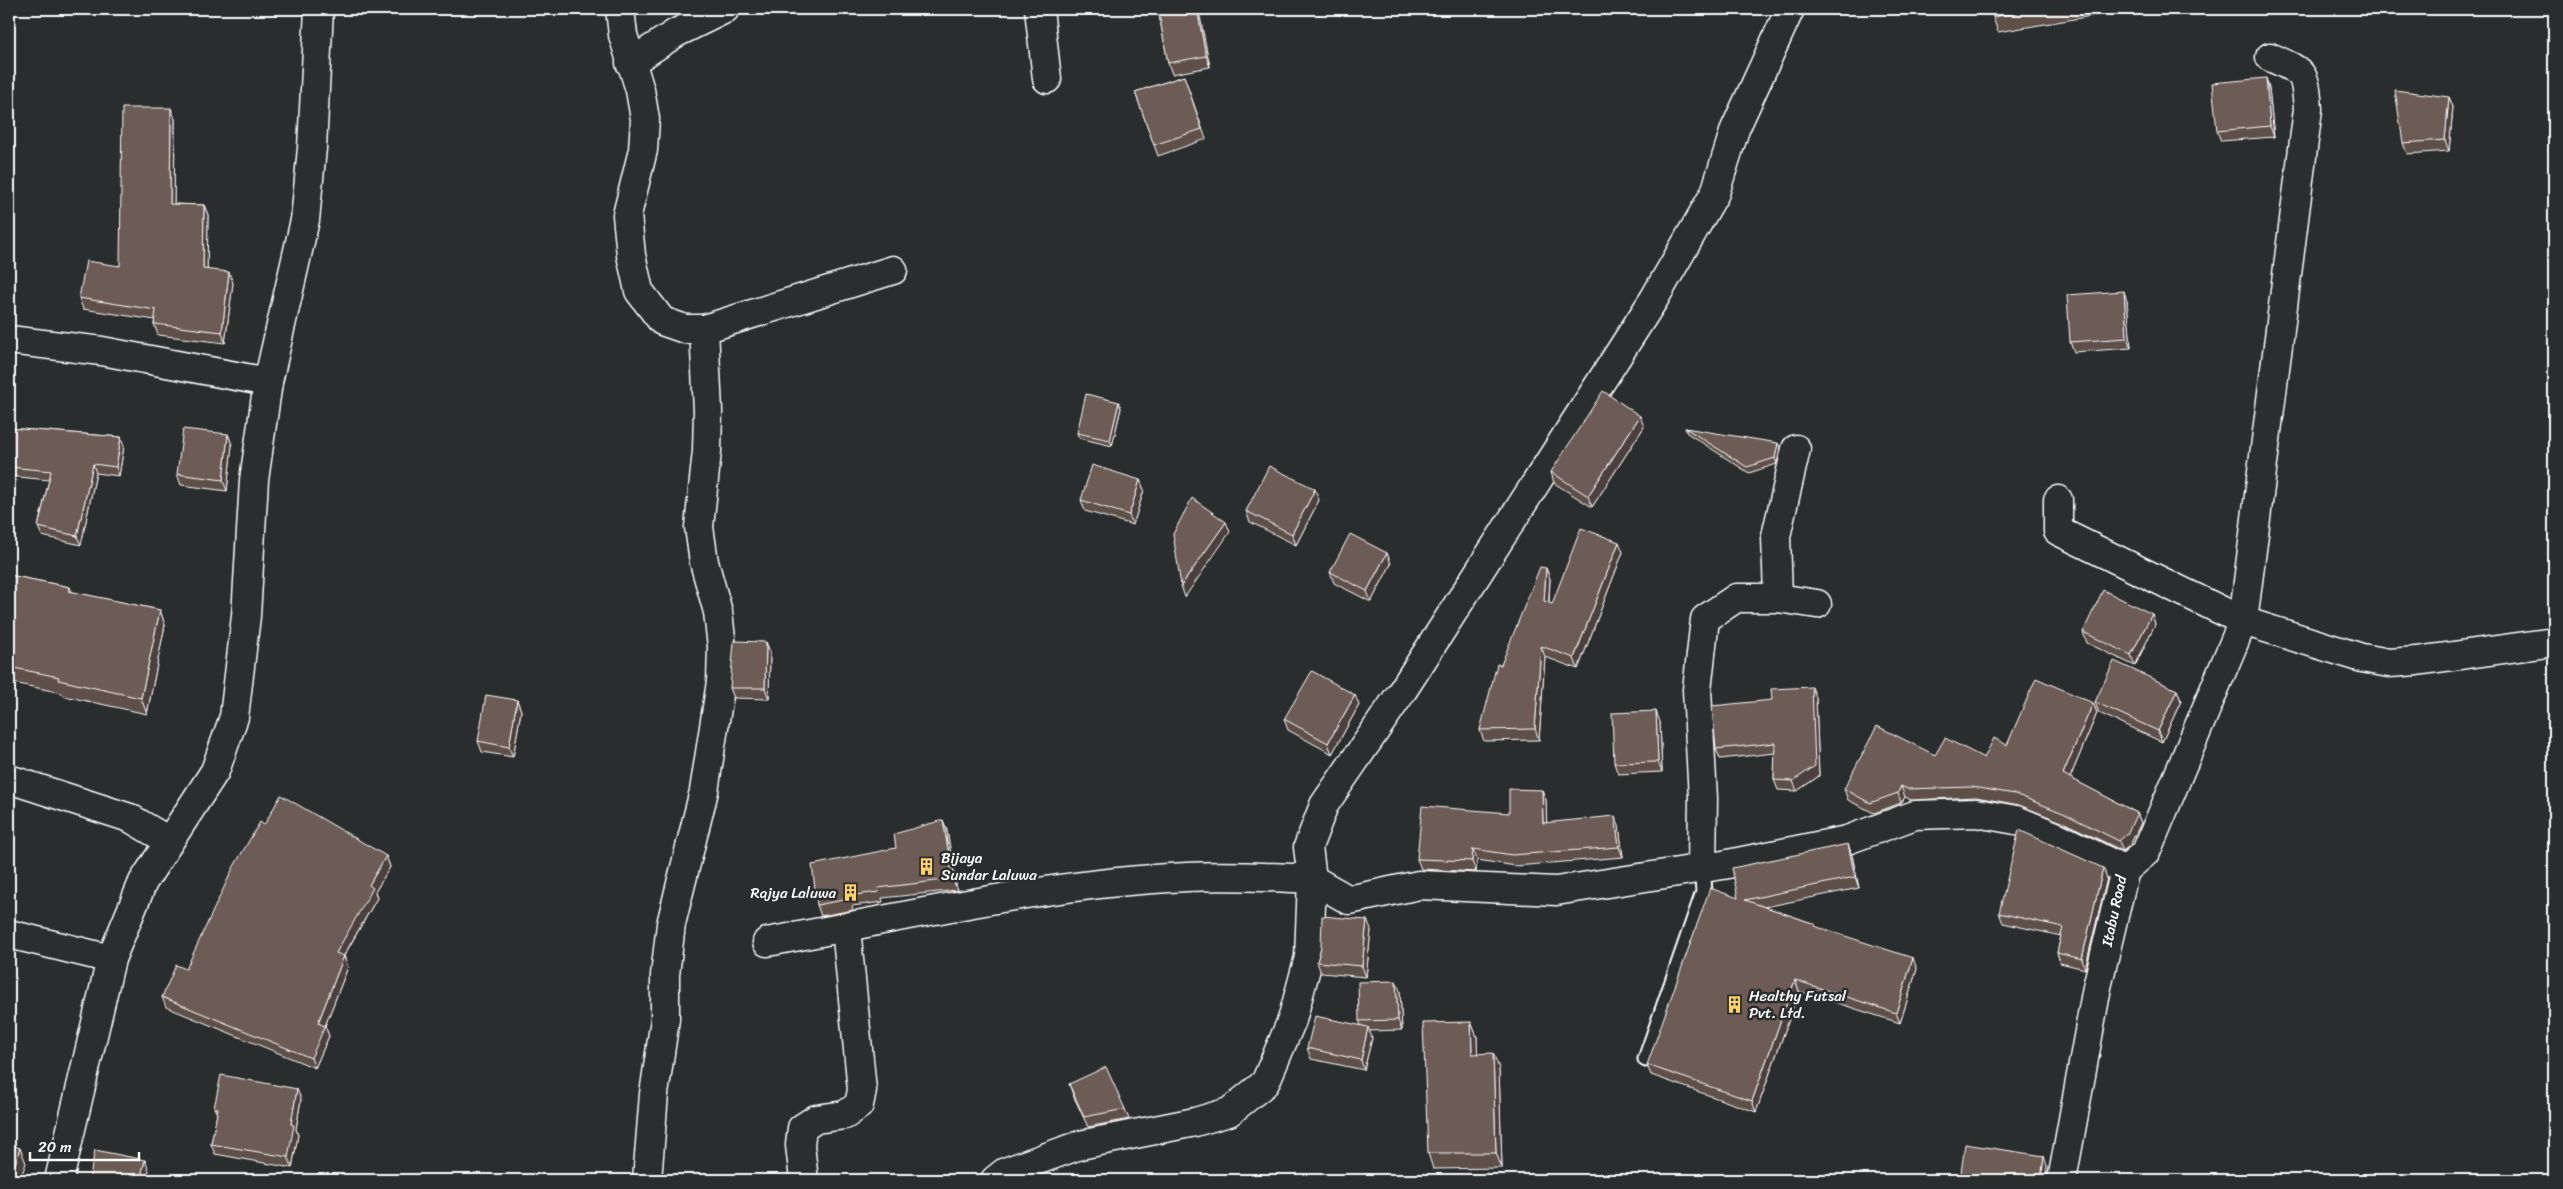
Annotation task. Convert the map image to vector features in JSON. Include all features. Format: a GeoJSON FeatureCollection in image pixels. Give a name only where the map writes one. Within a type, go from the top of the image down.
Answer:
{"type":"FeatureCollection","features":[{"type":"Feature","properties":{"kind":"street"},"geometry":{"type":"LineString","coordinates":[[59,1180],[111,959],[144,882],[169,840],[215,771],[234,717],[246,616],[254,480],[268,382],[305,220],[312,148],[318,9]]}},
{"type":"Feature","properties":{"kind":"street"},"geometry":{"type":"LineString","coordinates":[[620,9],[622,35],[640,90],[645,119],[643,150],[627,215],[630,255],[639,291],[662,321],[684,329],[704,329],[893,270]]}},
{"type":"Feature","properties":{"kind":"street"},"geometry":{"type":"LineString","coordinates":[[630,63],[676,33],[725,9]]}},
{"type":"Feature","properties":{"kind":"street"},"geometry":{"type":"LineString","coordinates":[[1039,9],[1047,79]]}},
{"type":"Feature","properties":{"kind":"street"},"geometry":{"type":"LineString","coordinates":[[995,1180],[1005,1172],[1080,1145],[1195,1122],[1229,1112],[1265,1083],[1292,1020],[1309,957],[1312,879],[1308,847],[1324,805],[1401,694],[1654,299],[1715,193],[1735,129],[1790,9]]}},
{"type":"Feature","properties":{"kind":"street"},"geometry":{"type":"LineString","coordinates":[[2125,870],[2146,852],[2243,621],[2308,109],[2306,80],[2296,69],[2270,57]]}},
{"type":"Feature","properties":{"kind":"street"},"geometry":{"type":"LineString","coordinates":[[646,1180],[654,1094],[665,1019],[665,975],[671,924],[704,791],[721,682],[722,647],[718,612],[704,562],[700,527],[707,451],[708,411],[704,329]]}},
{"type":"Feature","properties":{"kind":"street"},"geometry":{"type":"LineString","coordinates":[[9,340],[102,351],[268,382]]}},
{"type":"Feature","properties":{"kind":"street"},"geometry":{"type":"LineString","coordinates":[[1778,598],[1776,536],[1796,449]]}},
{"type":"Feature","properties":{"kind":"street"},"geometry":{"type":"LineString","coordinates":[[2058,500],[2058,532],[2243,621],[2362,658],[2389,663],[2554,642]]}},
{"type":"Feature","properties":{"kind":"street"},"geometry":{"type":"LineString","coordinates":[[1702,867],[1703,798],[1698,690],[1705,619],[1736,598],[1778,598],[1817,604]]}},
{"type":"Feature","properties":{"kind":"street"},"geometry":{"type":"LineString","coordinates":[[9,778],[130,818],[169,840]]}},
{"type":"Feature","properties":{"kind":"street","name":"Itabu Road"},"geometry":{"type":"LineString","coordinates":[[1312,879],[1349,900],[1419,885],[1556,891],[1702,867],[1847,840],[1915,814],[1976,813],[2016,820],[2060,838],[2125,870],[2097,987],[2062,1180]]}},
{"type":"Feature","properties":{"kind":"street"},"geometry":{"type":"LineString","coordinates":[[767,942],[1012,896],[1106,883],[1187,877],[1261,876],[1312,879]]}},
{"type":"Feature","properties":{"kind":"street"},"geometry":{"type":"LineString","coordinates":[[804,1180],[800,1145],[802,1128],[816,1119],[845,1115],[859,1106],[862,1090],[846,928]]}},
{"type":"Feature","properties":{"kind":"street"},"geometry":{"type":"LineString","coordinates":[[9,934],[111,959]]}},
{"type":"Feature","properties":{"kind":"lane"},"geometry":{"type":"LineString","coordinates":[[1646,1059],[1704,892],[1702,867]]}},
{"type":"Feature","properties":{"kind":"building"},"geometry":{"type":"Polygon","coordinates":[[[1158,9],[1197,9],[1206,56],[1168,63],[1158,9]]]}},
{"type":"Feature","properties":{"kind":"building"},"geometry":{"type":"Polygon","coordinates":[[[1991,9],[2039,9],[1993,17],[1991,9]]]}},
{"type":"Feature","properties":{"kind":"building"},"geometry":{"type":"Polygon","coordinates":[[[1184,76],[1202,129],[1154,145],[1135,92],[1184,76]]]}},
{"type":"Feature","properties":{"kind":"building"},"geometry":{"type":"Polygon","coordinates":[[[2266,78],[2270,126],[2217,131],[2212,83],[2266,78]]]}},
{"type":"Feature","properties":{"kind":"building"},"geometry":{"type":"Polygon","coordinates":[[[2395,90],[2449,97],[2445,140],[2403,143],[2395,90]]]}},
{"type":"Feature","properties":{"kind":"building"},"geometry":{"type":"Polygon","coordinates":[[[122,108],[171,108],[170,204],[204,205],[203,269],[229,272],[222,332],[154,324],[156,310],[79,298],[86,261],[120,266],[122,108]]]}},
{"type":"Feature","properties":{"kind":"building"},"geometry":{"type":"Polygon","coordinates":[[[2124,291],[2127,338],[2070,342],[2067,295],[2124,291]]]}},
{"type":"Feature","properties":{"kind":"building"},"geometry":{"type":"Polygon","coordinates":[[[1603,391],[1640,416],[1588,496],[1551,472],[1603,391]]]}},
{"type":"Feature","properties":{"kind":"building"},"geometry":{"type":"Polygon","coordinates":[[[1086,394],[1119,402],[1110,440],[1077,433],[1086,394]]]}},
{"type":"Feature","properties":{"kind":"building"},"geometry":{"type":"Polygon","coordinates":[[[9,428],[121,437],[116,467],[93,464],[77,536],[38,527],[51,471],[9,467],[9,428]]]}},
{"type":"Feature","properties":{"kind":"building"},"geometry":{"type":"Polygon","coordinates":[[[1685,428],[1778,443],[1775,458],[1747,467],[1685,428]]]}},
{"type":"Feature","properties":{"kind":"building"},"geometry":{"type":"Polygon","coordinates":[[[183,429],[228,434],[223,480],[177,474],[183,429]]]}},
{"type":"Feature","properties":{"kind":"building"},"geometry":{"type":"Polygon","coordinates":[[[1092,465],[1140,480],[1129,515],[1081,500],[1092,465]]]}},
{"type":"Feature","properties":{"kind":"building"},"geometry":{"type":"Polygon","coordinates":[[[1269,466],[1315,489],[1292,534],[1246,511],[1269,466]]]}},
{"type":"Feature","properties":{"kind":"building"},"geometry":{"type":"Polygon","coordinates":[[[1192,498],[1226,522],[1181,586],[1173,534],[1192,498]]]}},
{"type":"Feature","properties":{"kind":"building"},"geometry":{"type":"Polygon","coordinates":[[[1581,528],[1619,542],[1574,658],[1541,646],[1535,729],[1480,730],[1497,664],[1501,665],[1540,567],[1546,568],[1544,601],[1552,604],[1581,528]]]}},
{"type":"Feature","properties":{"kind":"building"},"geometry":{"type":"Polygon","coordinates":[[[1350,534],[1387,553],[1367,591],[1330,572],[1350,534]]]}},
{"type":"Feature","properties":{"kind":"building"},"geometry":{"type":"Polygon","coordinates":[[[9,575],[70,587],[69,591],[160,610],[141,698],[58,680],[59,677],[9,667],[9,575]]]}},
{"type":"Feature","properties":{"kind":"building"},"geometry":{"type":"Polygon","coordinates":[[[2103,590],[2152,614],[2131,655],[2083,632],[2103,590]]]}},
{"type":"Feature","properties":{"kind":"building"},"geometry":{"type":"Polygon","coordinates":[[[734,641],[766,642],[765,688],[730,688],[734,641]]]}},
{"type":"Feature","properties":{"kind":"building"},"geometry":{"type":"Polygon","coordinates":[[[2114,661],[2177,690],[2158,731],[2095,702],[2114,661]]]}},
{"type":"Feature","properties":{"kind":"building"},"geometry":{"type":"Polygon","coordinates":[[[1312,671],[1355,695],[1328,743],[1284,719],[1312,671]]]}},
{"type":"Feature","properties":{"kind":"building"},"geometry":{"type":"Polygon","coordinates":[[[2036,678],[2093,703],[2063,774],[2137,813],[2127,834],[2119,841],[2063,813],[2015,794],[1972,787],[1907,789],[1901,786],[1898,793],[1870,803],[1844,789],[1877,726],[1935,755],[1945,738],[1984,758],[1994,738],[2007,745],[2036,678]]]}},
{"type":"Feature","properties":{"kind":"building"},"geometry":{"type":"Polygon","coordinates":[[[1812,687],[1815,766],[1793,781],[1774,780],[1775,743],[1716,749],[1712,706],[1772,700],[1771,689],[1812,687]]]}},
{"type":"Feature","properties":{"kind":"building"},"geometry":{"type":"Polygon","coordinates":[[[486,695],[517,700],[509,747],[478,741],[486,695]]]}},
{"type":"Feature","properties":{"kind":"building"},"geometry":{"type":"Polygon","coordinates":[[[1656,711],[1658,762],[1614,763],[1612,713],[1656,711]]]}},
{"type":"Feature","properties":{"kind":"building"},"geometry":{"type":"Polygon","coordinates":[[[1509,789],[1542,790],[1543,823],[1615,816],[1619,847],[1512,855],[1473,849],[1472,861],[1417,859],[1422,806],[1509,813],[1509,789]]]}},
{"type":"Feature","properties":{"kind":"building"},"geometry":{"type":"Polygon","coordinates":[[[281,795],[386,856],[369,885],[373,888],[336,953],[344,956],[318,1023],[325,1026],[311,1058],[162,997],[176,965],[186,969],[233,868],[260,822],[264,825],[281,795]]]}},
{"type":"Feature","properties":{"kind":"building"},"geometry":{"type":"Polygon","coordinates":[[[943,820],[953,879],[878,888],[879,892],[848,896],[849,899],[817,905],[812,865],[896,848],[894,834],[943,820]]]}},
{"type":"Feature","properties":{"kind":"building"},"geometry":{"type":"Polygon","coordinates":[[[2019,830],[2103,868],[2082,959],[2057,953],[2063,927],[1999,913],[2019,830]]]}},
{"type":"Feature","properties":{"kind":"building","name":"Healthy Futsal Pvt. Ltd."},"geometry":{"type":"Polygon","coordinates":[[[1848,844],[1855,877],[1745,900],[1815,924],[1814,926],[1913,958],[1896,1013],[1795,980],[1752,1101],[1647,1065],[1710,888],[1738,898],[1732,868],[1848,844]]]}},
{"type":"Feature","properties":{"kind":"building"},"geometry":{"type":"Polygon","coordinates":[[[1322,916],[1367,920],[1362,966],[1317,962],[1321,947],[1322,916]]]}},
{"type":"Feature","properties":{"kind":"building"},"geometry":{"type":"Polygon","coordinates":[[[1396,981],[1398,1020],[1359,1021],[1358,982],[1396,981]]]}},
{"type":"Feature","properties":{"kind":"building"},"geometry":{"type":"Polygon","coordinates":[[[1315,1016],[1368,1027],[1361,1060],[1307,1048],[1315,1016]]]}},
{"type":"Feature","properties":{"kind":"building"},"geometry":{"type":"Polygon","coordinates":[[[1471,1022],[1472,1054],[1493,1053],[1496,1153],[1428,1153],[1423,1023],[1471,1022]]]}},
{"type":"Feature","properties":{"kind":"building"},"geometry":{"type":"Polygon","coordinates":[[[1106,1067],[1125,1109],[1084,1117],[1069,1084],[1106,1067]]]}},
{"type":"Feature","properties":{"kind":"building"},"geometry":{"type":"Polygon","coordinates":[[[221,1075],[297,1089],[291,1124],[294,1125],[288,1157],[211,1144],[218,1108],[214,1108],[221,1075]]]}},
{"type":"Feature","properties":{"kind":"building"},"geometry":{"type":"Polygon","coordinates":[[[9,1144],[20,1148],[10,1180],[9,1180],[9,1144]]]}},
{"type":"Feature","properties":{"kind":"building"},"geometry":{"type":"Polygon","coordinates":[[[1965,1144],[2044,1156],[2041,1180],[1960,1180],[1965,1144]]]}},
{"type":"Feature","properties":{"kind":"building"},"geometry":{"type":"Polygon","coordinates":[[[95,1150],[145,1160],[140,1180],[89,1180],[95,1150]]]}},
{"type":"Feature","properties":{"kind":"building"},"geometry":{"type":"Polygon","coordinates":[[[1500,1177],[1522,1180],[1499,1180],[1500,1177]]]}},
{"type":"Feature","properties":{"kind":"place","name":"Bijaya Sundar Laluwa"},"geometry":{"type":"Point","coordinates":[927,867]}},
{"type":"Feature","properties":{"kind":"place","name":"Rajya Laluwa"},"geometry":{"type":"Point","coordinates":[850,893]}},
{"type":"Feature","properties":{"kind":"place","name":"Healthy Futsal Pvt. Ltd."},"geometry":{"type":"Point","coordinates":[1735,1005]}}]}
